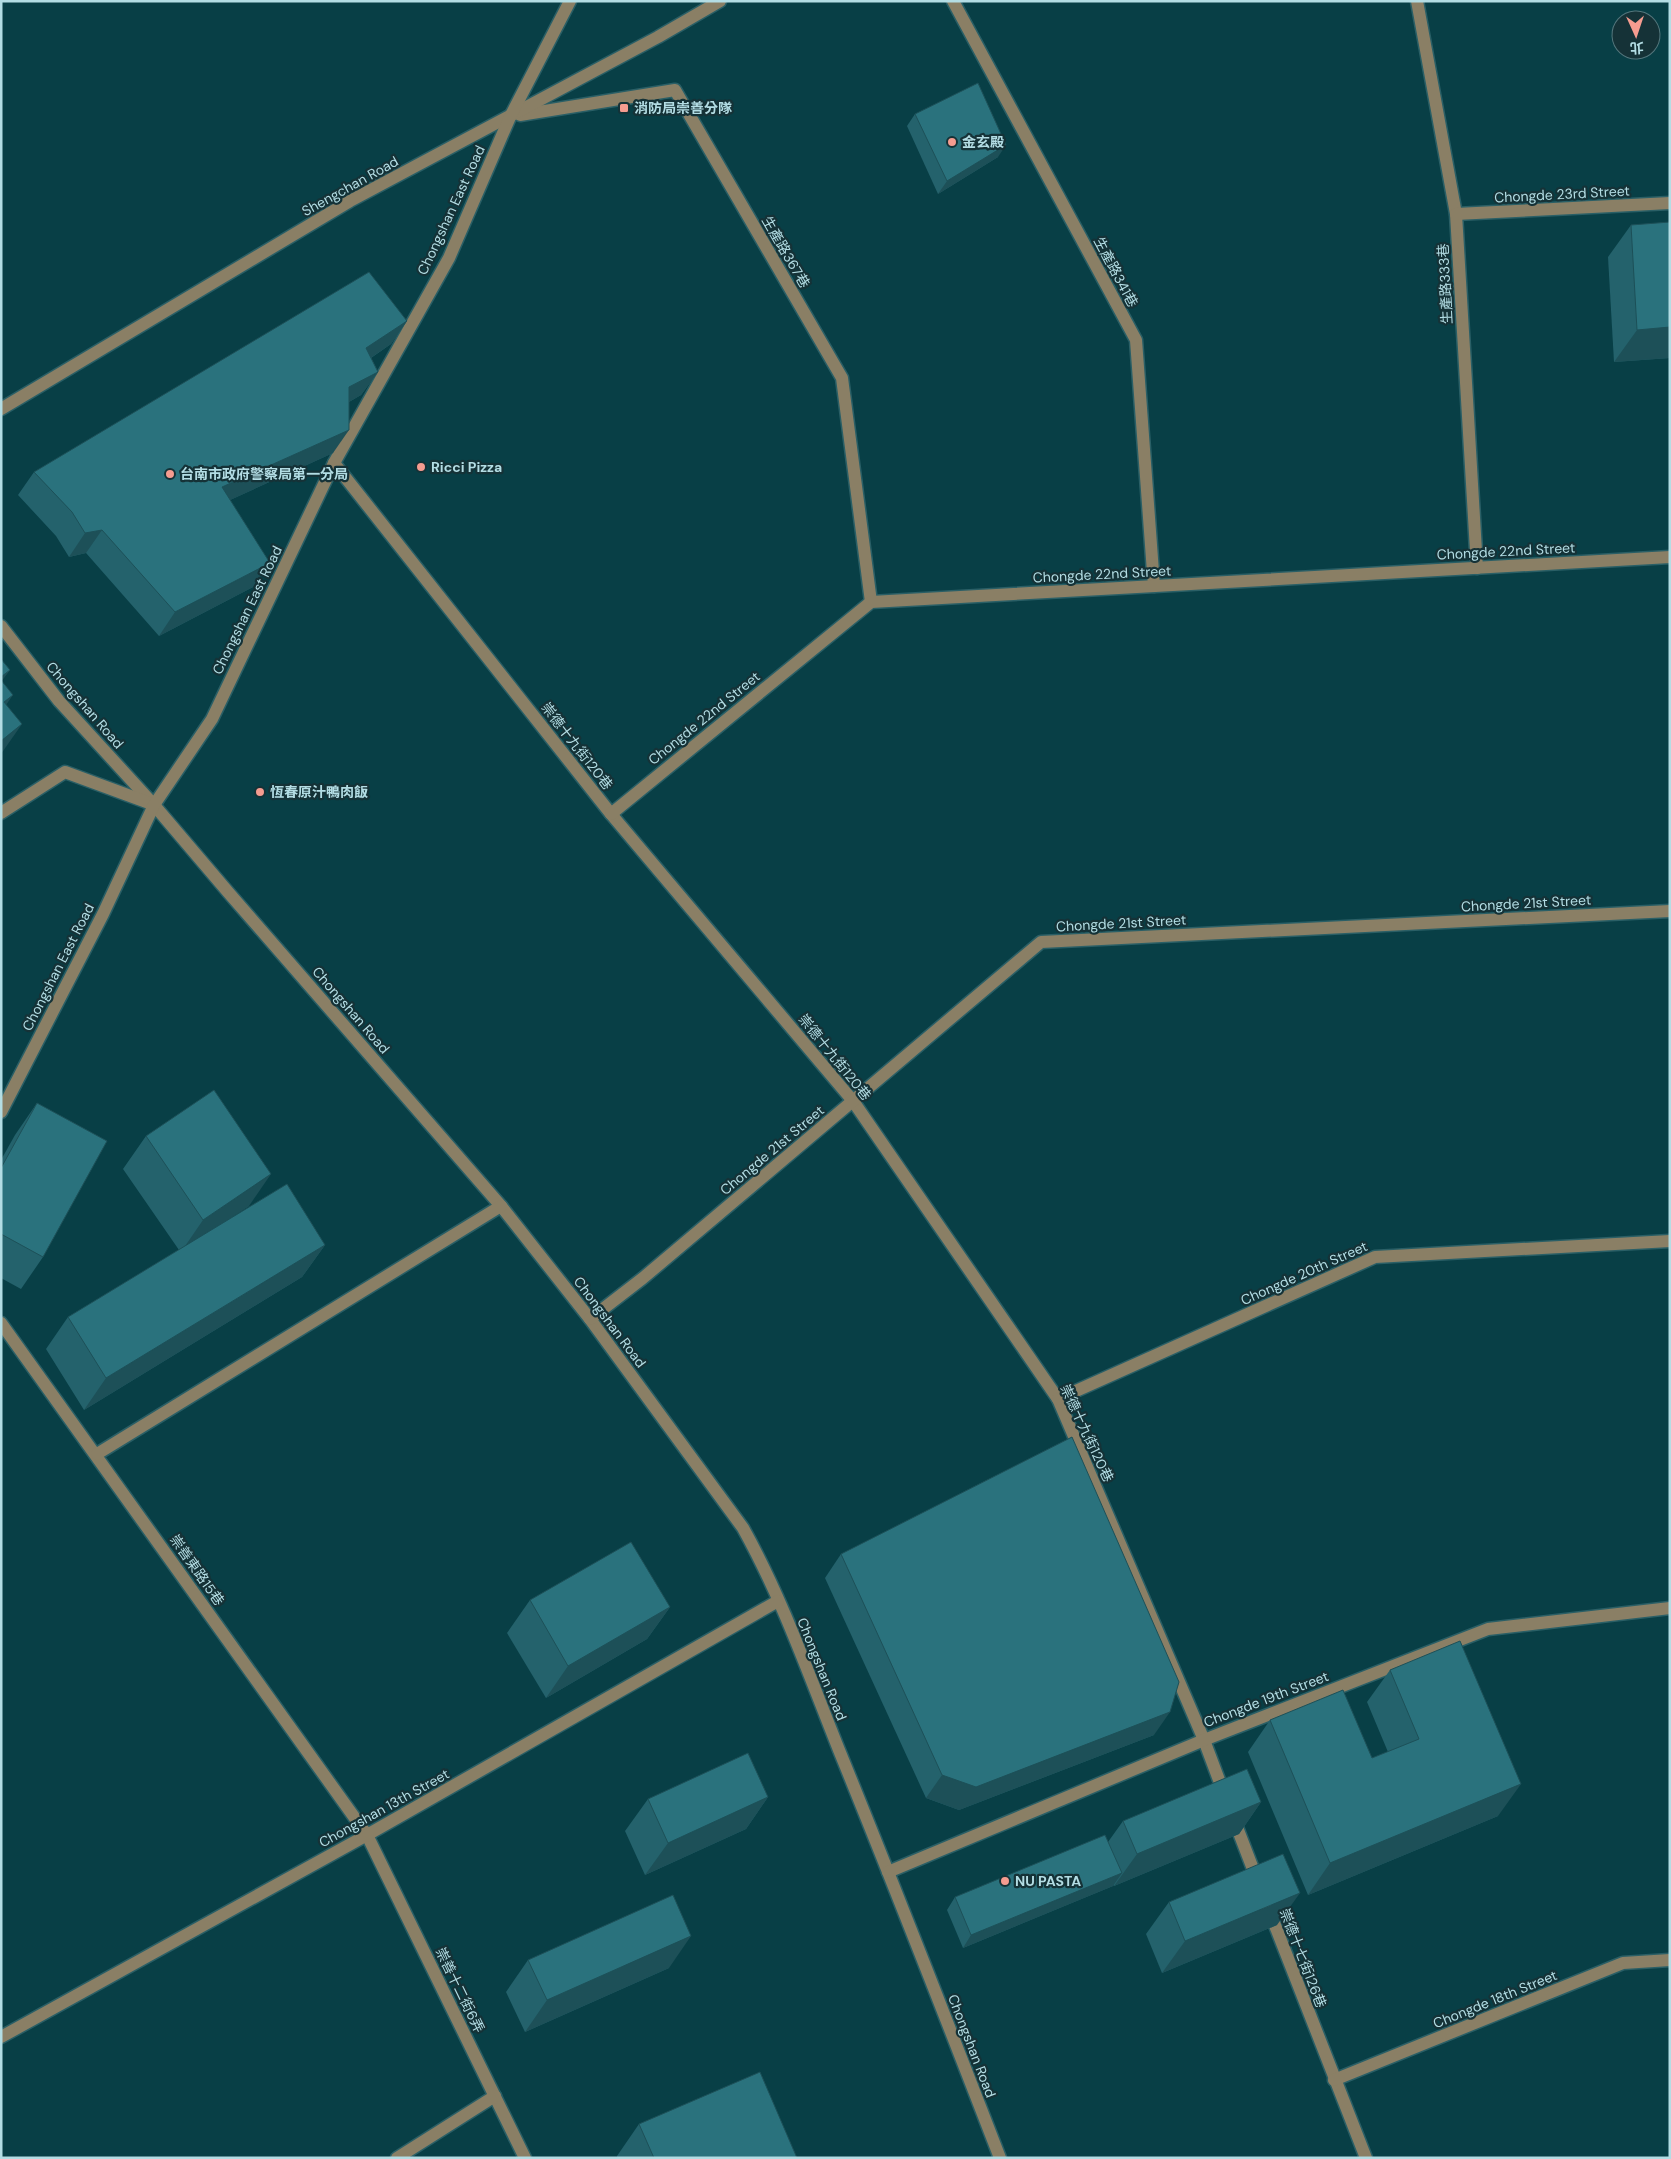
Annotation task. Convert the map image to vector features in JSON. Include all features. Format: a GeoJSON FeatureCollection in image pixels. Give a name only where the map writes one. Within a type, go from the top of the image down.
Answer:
{"type":"FeatureCollection","features":[{"type":"Feature","properties":{"kind":"street","name":"Chongshan East Road"},"geometry":{"type":"LineString","coordinates":[[1,1112],[103,914],[154,805],[212,719],[334,463],[449,258],[510,116],[570,1]]}},
{"type":"Feature","properties":{"kind":"street","name":"Shengchan Road"},"geometry":{"type":"LineString","coordinates":[[1,409],[350,201],[658,37],[720,1]]}},
{"type":"Feature","properties":{"kind":"street","name":"生產路341巷"},"geometry":{"type":"LineString","coordinates":[[953,1],[1136,340],[1154,586]]}},
{"type":"Feature","properties":{"kind":"street","name":"生產路333巷"},"geometry":{"type":"LineString","coordinates":[[1417,1],[1456,214],[1477,568]]}},
{"type":"Feature","properties":{"kind":"street","name":"生產路367巷"},"geometry":{"type":"LineString","coordinates":[[510,116],[675,90],[842,378],[871,602]]}},
{"type":"Feature","properties":{"kind":"street","name":"Chongde 23rd Street"},"geometry":{"type":"LineString","coordinates":[[1456,214],[1670,203]]}},
{"type":"Feature","properties":{"kind":"street","name":"崇德十九街120巷"},"geometry":{"type":"LineString","coordinates":[[334,463],[611,814],[853,1101],[1058,1400],[1204,1740]]}},
{"type":"Feature","properties":{"kind":"street","name":"Chongde 22nd Street"},"geometry":{"type":"LineString","coordinates":[[611,814],[871,602],[1670,557]]}},
{"type":"Feature","properties":{"kind":"street","name":"Chongshan Road"},"geometry":{"type":"LineString","coordinates":[[1,626],[59,702],[154,805],[501,1206],[590,1319],[743,1528],[778,1601],[888,1872],[1000,2158]]}},
{"type":"Feature","properties":{"kind":"street"},"geometry":{"type":"LineString","coordinates":[[1,813],[65,772],[154,805]]}},
{"type":"Feature","properties":{"kind":"street","name":"Chongde 21st Street"},"geometry":{"type":"LineString","coordinates":[[590,1319],[643,1278],[1041,942],[1670,911]]}},
{"type":"Feature","properties":{"kind":"street"},"geometry":{"type":"LineString","coordinates":[[97,1454],[501,1206]]}},
{"type":"Feature","properties":{"kind":"street","name":"Chongde 20th Street"},"geometry":{"type":"LineString","coordinates":[[1058,1400],[1375,1257],[1670,1241]]}},
{"type":"Feature","properties":{"kind":"street","name":"崇善東路15巷"},"geometry":{"type":"LineString","coordinates":[[1,1322],[367,1835]]}},
{"type":"Feature","properties":{"kind":"street","name":"Chongshan 13th Street"},"geometry":{"type":"LineString","coordinates":[[1,2037],[367,1835],[778,1601]]}},
{"type":"Feature","properties":{"kind":"street","name":"Chongde 19th Street"},"geometry":{"type":"LineString","coordinates":[[888,1872],[1204,1740],[1488,1630],[1670,1608]]}},
{"type":"Feature","properties":{"kind":"street","name":"崇德十七街126巷"},"geometry":{"type":"LineString","coordinates":[[1204,1740],[1334,2080],[1366,2158]]}},
{"type":"Feature","properties":{"kind":"street","name":"崇善十二街6弄"},"geometry":{"type":"LineString","coordinates":[[367,1835],[525,2158]]}},
{"type":"Feature","properties":{"kind":"street","name":"Chongde 18th Street"},"geometry":{"type":"LineString","coordinates":[[1334,2080],[1623,1963],[1670,1960]]}},
{"type":"Feature","properties":{"kind":"street"},"geometry":{"type":"LineString","coordinates":[[398,2158],[495,2096]]}},
{"type":"Feature","properties":{"kind":"building","name":"金玄殿"},"geometry":{"type":"Polygon","coordinates":[[[978,83],[1006,145],[947,181],[915,114],[978,83]]]}},
{"type":"Feature","properties":{"kind":"building"},"geometry":{"type":"Polygon","coordinates":[[[1670,222],[1670,327],[1637,330],[1631,225],[1670,222]]]}},
{"type":"Feature","properties":{"kind":"building","name":"台南市政府警察局第一分局"},"geometry":{"type":"Polygon","coordinates":[[[369,272],[407,321],[366,348],[378,372],[349,387],[349,430],[222,487],[270,563],[175,612],[102,530],[85,533],[72,512],[34,472],[369,272]]]}},
{"type":"Feature","properties":{"kind":"building"},"geometry":{"type":"Polygon","coordinates":[[[1,659],[10,670],[1,677],[1,659]]]}},
{"type":"Feature","properties":{"kind":"building"},"geometry":{"type":"Polygon","coordinates":[[[1,680],[13,695],[4,702],[22,724],[1,741],[1,680]]]}},
{"type":"Feature","properties":{"kind":"building"},"geometry":{"type":"Polygon","coordinates":[[[214,1090],[271,1174],[203,1220],[146,1136],[214,1090]]]}},
{"type":"Feature","properties":{"kind":"building"},"geometry":{"type":"Polygon","coordinates":[[[37,1103],[107,1141],[43,1257],[1,1234],[1,1168],[37,1103]]]}},
{"type":"Feature","properties":{"kind":"building"},"geometry":{"type":"Polygon","coordinates":[[[287,1184],[325,1245],[106,1378],[68,1317],[287,1184]]]}},
{"type":"Feature","properties":{"kind":"building"},"geometry":{"type":"Polygon","coordinates":[[[1072,1437],[1179,1682],[1170,1712],[976,1787],[942,1775],[841,1554],[1072,1437]]]}},
{"type":"Feature","properties":{"kind":"building"},"geometry":{"type":"Polygon","coordinates":[[[631,1542],[670,1607],[568,1666],[530,1600],[631,1542]]]}},
{"type":"Feature","properties":{"kind":"building"},"geometry":{"type":"Polygon","coordinates":[[[1460,1641],[1521,1784],[1330,1863],[1270,1720],[1343,1690],[1372,1758],[1419,1739],[1390,1670],[1460,1641]]]}},
{"type":"Feature","properties":{"kind":"building"},"geometry":{"type":"Polygon","coordinates":[[[748,1753],[768,1797],[668,1843],[648,1799],[748,1753]]]}},
{"type":"Feature","properties":{"kind":"building"},"geometry":{"type":"Polygon","coordinates":[[[1247,1769],[1261,1802],[1137,1854],[1123,1821],[1247,1769]]]}},
{"type":"Feature","properties":{"kind":"building"},"geometry":{"type":"Polygon","coordinates":[[[1105,1835],[1122,1873],[971,1935],[955,1897],[1105,1835]]]}},
{"type":"Feature","properties":{"kind":"building"},"geometry":{"type":"Polygon","coordinates":[[[1283,1854],[1300,1893],[1185,1941],[1169,1902],[1283,1854]]]}},
{"type":"Feature","properties":{"kind":"building"},"geometry":{"type":"Polygon","coordinates":[[[673,1895],[691,1936],[547,2000],[528,1960],[673,1895]]]}},
{"type":"Feature","properties":{"kind":"building"},"geometry":{"type":"Polygon","coordinates":[[[760,2072],[797,2158],[654,2158],[639,2124],[760,2072]]]}},
{"type":"Feature","properties":{"kind":"place","name":"消防局崇善分隊"},"geometry":{"type":"Point","coordinates":[624,108]}},
{"type":"Feature","properties":{"kind":"place","name":"金玄殿"},"geometry":{"type":"Point","coordinates":[952,142]}},
{"type":"Feature","properties":{"kind":"place","name":"Ricci Pizza"},"geometry":{"type":"Point","coordinates":[421,467]}},
{"type":"Feature","properties":{"kind":"place","name":"台南市政府警察局第一分局"},"geometry":{"type":"Point","coordinates":[170,474]}},
{"type":"Feature","properties":{"kind":"place","name":"恆春原汁鴨肉飯"},"geometry":{"type":"Point","coordinates":[260,792]}},
{"type":"Feature","properties":{"kind":"place","name":"NU PASTA"},"geometry":{"type":"Point","coordinates":[1005,1881]}}]}
